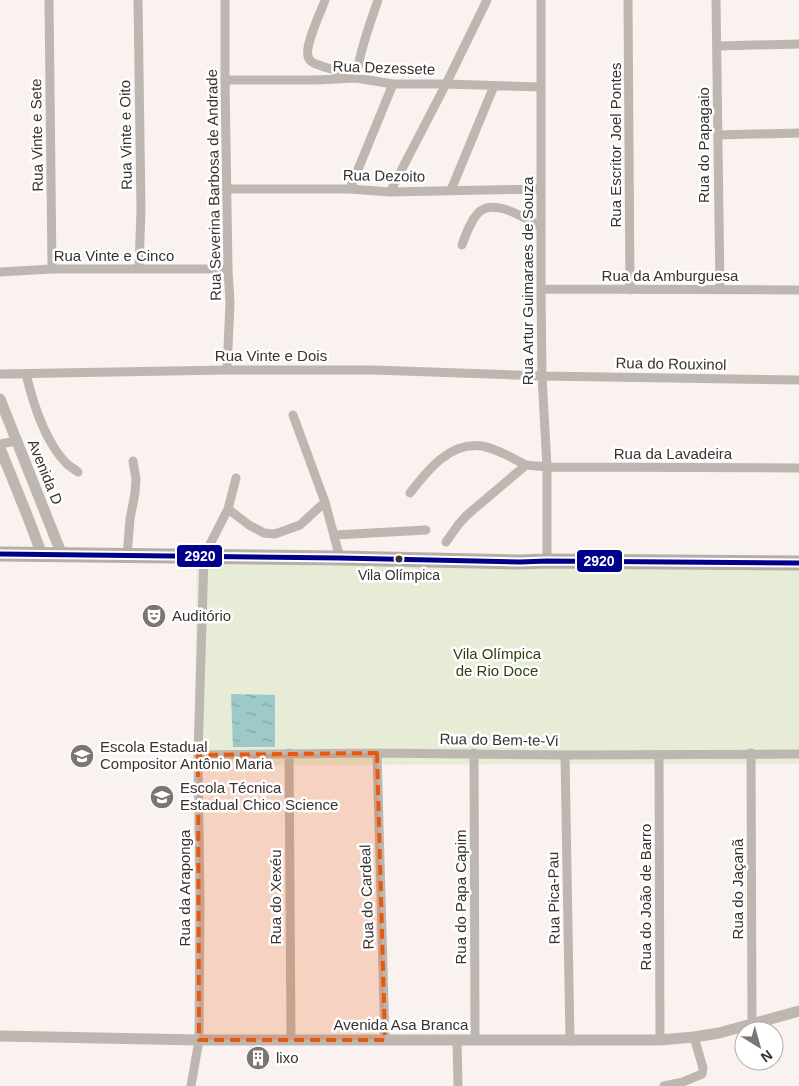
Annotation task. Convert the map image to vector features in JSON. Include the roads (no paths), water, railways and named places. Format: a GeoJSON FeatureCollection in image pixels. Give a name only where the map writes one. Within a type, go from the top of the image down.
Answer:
{"type":"FeatureCollection","features":[{"type":"Feature","properties":{"kind":"main road"},"geometry":{"type":"LineString","coordinates":[[0,554],[520,562],[799,563]]}},
{"type":"Feature","properties":{"kind":"street","name":"Rua Vinte e Sete"},"geometry":{"type":"LineString","coordinates":[[49,0],[52,269]]}},
{"type":"Feature","properties":{"kind":"street","name":"Rua Vinte e Oito"},"geometry":{"type":"LineString","coordinates":[[138,0],[141,210],[139,269]]}},
{"type":"Feature","properties":{"kind":"street","name":"Rua Severina Barbosa de Andrade"},"geometry":{"type":"LineString","coordinates":[[225,0],[226,189],[230,303],[227,370]]}},
{"type":"Feature","properties":{"kind":"street"},"geometry":{"type":"LineString","coordinates":[[325,0],[307,47],[308,57],[311,62],[338,71],[351,78],[378,0]]}},
{"type":"Feature","properties":{"kind":"street"},"geometry":{"type":"LineString","coordinates":[[390,192],[488,0]]}},
{"type":"Feature","properties":{"kind":"street","name":"Rua Artur Guimaraes de Souza"},"geometry":{"type":"LineString","coordinates":[[541,0],[541,289],[542,376],[547,467],[547,561]]}},
{"type":"Feature","properties":{"kind":"street","name":"Rua Escritor Joel Pontes"},"geometry":{"type":"LineString","coordinates":[[628,0],[630,290]]}},
{"type":"Feature","properties":{"kind":"street","name":"Rua do Papagaio"},"geometry":{"type":"LineString","coordinates":[[716,0],[720,290]]}},
{"type":"Feature","properties":{"kind":"street"},"geometry":{"type":"LineString","coordinates":[[718,46],[799,44]]}},
{"type":"Feature","properties":{"kind":"street","name":"Rua Dezessete"},"geometry":{"type":"LineString","coordinates":[[225,80],[351,78],[393,84],[541,87]]}},
{"type":"Feature","properties":{"kind":"street"},"geometry":{"type":"LineString","coordinates":[[350,189],[393,84]]}},
{"type":"Feature","properties":{"kind":"street"},"geometry":{"type":"LineString","coordinates":[[451,190],[494,86]]}},
{"type":"Feature","properties":{"kind":"street"},"geometry":{"type":"LineString","coordinates":[[718,135],[799,133]]}},
{"type":"Feature","properties":{"kind":"street","name":"Rua Dezoito"},"geometry":{"type":"LineString","coordinates":[[226,189],[350,189],[390,192],[541,189]]}},
{"type":"Feature","properties":{"kind":"street"},"geometry":{"type":"LineString","coordinates":[[462,245],[470,225],[477,214],[484,208],[491,206],[500,207],[541,226]]}},
{"type":"Feature","properties":{"kind":"street","name":"Rua Vinte e Cinco"},"geometry":{"type":"LineString","coordinates":[[0,272],[52,269],[228,269]]}},
{"type":"Feature","properties":{"kind":"street","name":"Rua da Amburguesa"},"geometry":{"type":"LineString","coordinates":[[541,289],[799,290]]}},
{"type":"Feature","properties":{"kind":"street","name":"Rua Vinte e Dois"},"geometry":{"type":"LineString","coordinates":[[0,374],[227,370],[374,370],[542,376]]}},
{"type":"Feature","properties":{"kind":"street"},"geometry":{"type":"LineString","coordinates":[[26,374],[32,401],[46,434],[61,458],[78,472]]}},
{"type":"Feature","properties":{"kind":"street","name":"Rua do Rouxinol"},"geometry":{"type":"LineString","coordinates":[[542,376],[799,380]]}},
{"type":"Feature","properties":{"kind":"street","name":"Avenida D"},"geometry":{"type":"LineString","coordinates":[[0,399],[62,555]]}},
{"type":"Feature","properties":{"kind":"street"},"geometry":{"type":"LineString","coordinates":[[293,415],[325,502],[340,558]]}},
{"type":"Feature","properties":{"kind":"street"},"geometry":{"type":"LineString","coordinates":[[0,444],[16,441]]}},
{"type":"Feature","properties":{"kind":"street"},"geometry":{"type":"LineString","coordinates":[[410,493],[426,472],[441,458],[465,447],[482,446],[526,465],[467,515],[446,542]]}},
{"type":"Feature","properties":{"kind":"street"},"geometry":{"type":"LineString","coordinates":[[0,448],[42,555]]}},
{"type":"Feature","properties":{"kind":"street"},"geometry":{"type":"LineString","coordinates":[[127,556],[130,519],[136,493],[133,461]]}},
{"type":"Feature","properties":{"kind":"street","name":"Rua da Lavadeira"},"geometry":{"type":"LineString","coordinates":[[526,465],[547,467],[799,468]]}},
{"type":"Feature","properties":{"kind":"street"},"geometry":{"type":"LineString","coordinates":[[204,556],[228,509],[236,478]]}},
{"type":"Feature","properties":{"kind":"street"},"geometry":{"type":"LineString","coordinates":[[228,509],[249,525],[264,532],[275,534],[300,525],[325,502]]}},
{"type":"Feature","properties":{"kind":"street"},"geometry":{"type":"LineString","coordinates":[[334,535],[426,530]]}},
{"type":"Feature","properties":{"kind":"street","name":"Rua da Araponga"},"geometry":{"type":"LineString","coordinates":[[191,1086],[199,1040],[198,755],[204,556]]}},
{"type":"Feature","properties":{"kind":"street","name":"Rua do Bem-te-Vi"},"geometry":{"type":"LineString","coordinates":[[198,755],[289,753],[799,754]]}},
{"type":"Feature","properties":{"kind":"street","name":"Rua do Xexéu"},"geometry":{"type":"LineString","coordinates":[[289,753],[291,1040]]}},
{"type":"Feature","properties":{"kind":"street","name":"Rua do Cardeal"},"geometry":{"type":"LineString","coordinates":[[377,753],[385,1040]]}},
{"type":"Feature","properties":{"kind":"street","name":"Rua do Papa Capim"},"geometry":{"type":"LineString","coordinates":[[474,753],[475,1040]]}},
{"type":"Feature","properties":{"kind":"street","name":"Rua do Jaçanã"},"geometry":{"type":"LineString","coordinates":[[752,753],[752,1021]]}},
{"type":"Feature","properties":{"kind":"street","name":"Rua Pica-Pau"},"geometry":{"type":"LineString","coordinates":[[565,755],[570,1040]]}},
{"type":"Feature","properties":{"kind":"street","name":"Rua do João de Barro"},"geometry":{"type":"LineString","coordinates":[[659,755],[660,1040]]}},
{"type":"Feature","properties":{"kind":"street","name":"Avenida Asa Branca"},"geometry":{"type":"LineString","coordinates":[[765,1021],[799,1011]]}},
{"type":"Feature","properties":{"kind":"street","name":"Avenida Asa Branca"},"geometry":{"type":"LineString","coordinates":[[0,1036],[199,1040],[660,1040],[694,1037],[734,1029]]}},
{"type":"Feature","properties":{"kind":"street"},"geometry":{"type":"LineString","coordinates":[[664,1086],[683,1084],[702,1074],[703,1071],[694,1037]]}},
{"type":"Feature","properties":{"kind":"street"},"geometry":{"type":"LineString","coordinates":[[457,1040],[458,1086]]}},
{"type":"Feature","properties":{"kind":"water"},"geometry":{"type":"Polygon","coordinates":[[[231,694],[275,695],[275,747],[233,747],[231,694]]]}},
{"type":"Feature","properties":{"kind":"place","name":"Vila Olímpica"},"geometry":{"type":"Point","coordinates":[399,559]}},
{"type":"Feature","properties":{"kind":"place","name":"Auditório"},"geometry":{"type":"Point","coordinates":[154,616]}},
{"type":"Feature","properties":{"kind":"place","name":"Escola Estadual Compositor Antônio Maria"},"geometry":{"type":"Point","coordinates":[82,756]}},
{"type":"Feature","properties":{"kind":"place","name":"Escola Técnica Estadual Chico Science"},"geometry":{"type":"Point","coordinates":[162,797]}},
{"type":"Feature","properties":{"kind":"place","name":"lixo"},"geometry":{"type":"Point","coordinates":[258,1058]}},
{"type":"Feature","properties":{"kind":"park label","name":"Vila Olímpica de Rio Doce"},"geometry":{"type":"Point","coordinates":[497,662]}}]}
